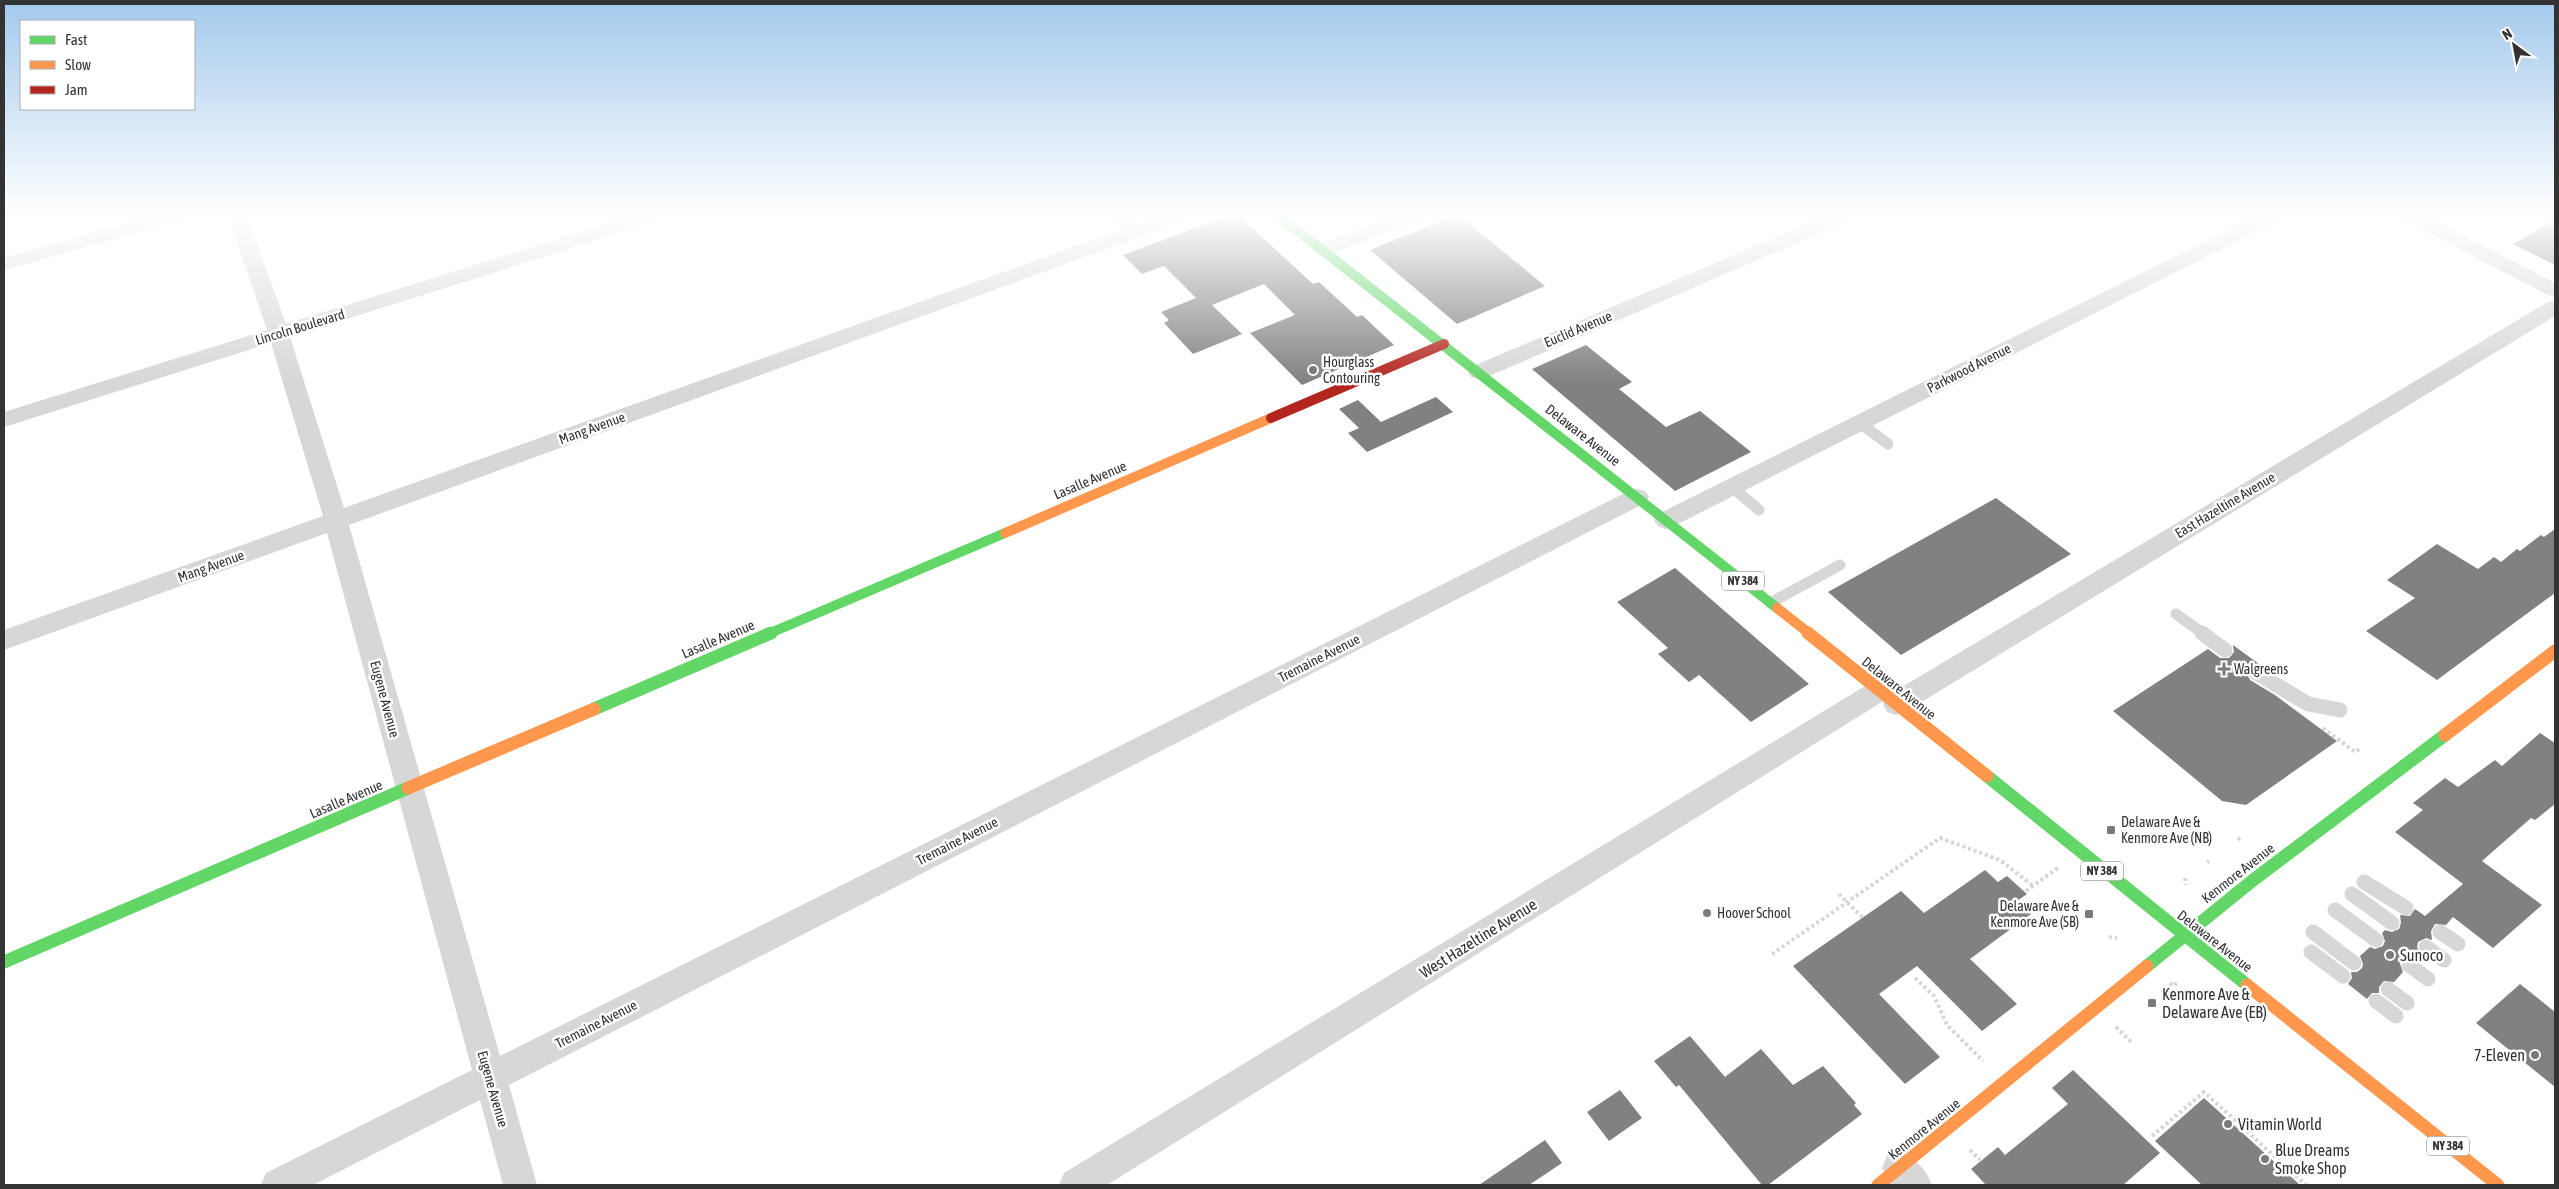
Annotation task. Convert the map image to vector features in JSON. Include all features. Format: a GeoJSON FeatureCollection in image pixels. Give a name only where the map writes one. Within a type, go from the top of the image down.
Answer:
{"type":"FeatureCollection","features":[{"type":"Feature","properties":{"kind":"main road","name":"Delaware Avenue"},"geometry":{"type":"LineString","coordinates":[[1351,271],[1666,520],[2498,1185]]}},
{"type":"Feature","properties":{"kind":"main road","name":"Lasalle Avenue"},"geometry":{"type":"LineString","coordinates":[[4,962],[1444,344]]}},
{"type":"Feature","properties":{"kind":"main road","name":"Kenmore Avenue"},"geometry":{"type":"LineString","coordinates":[[1897,1180],[2183,935],[2307,838],[2555,651]]}},
{"type":"Feature","properties":{"kind":"street","name":"Eugene Avenue"},"geometry":{"type":"LineString","coordinates":[[257,271],[279,334],[336,521],[520,1185]]}},
{"type":"Feature","properties":{"kind":"street","name":"Lincoln Boulevard"},"geometry":{"type":"LineString","coordinates":[[4,420],[477,271]]}},
{"type":"Feature","properties":{"kind":"street","name":"Mang Avenue"},"geometry":{"type":"LineString","coordinates":[[4,640],[1026,271]]}},
{"type":"Feature","properties":{"kind":"street","name":"Euclid Avenue"},"geometry":{"type":"LineString","coordinates":[[1479,372],[1714,271]]}},
{"type":"Feature","properties":{"kind":"street","name":"Parkwood Avenue"},"geometry":{"type":"LineString","coordinates":[[1666,520],[2162,271]]}},
{"type":"Feature","properties":{"kind":"street"},"geometry":{"type":"LineString","coordinates":[[2517,271],[2555,291]]}},
{"type":"Feature","properties":{"kind":"street","name":"East Hazeltine Avenue"},"geometry":{"type":"LineString","coordinates":[[1887,697],[2555,307]]}},
{"type":"Feature","properties":{"kind":"street","name":"Tremaine Avenue"},"geometry":{"type":"LineString","coordinates":[[278,1185],[1637,497]]}},
{"type":"Feature","properties":{"kind":"street","name":"West Hazeltine Avenue"},"geometry":{"type":"LineString","coordinates":[[1076,1185],[1887,697]]}},
{"type":"Feature","properties":{"kind":"lane"},"geometry":{"type":"LineString","coordinates":[[1860,423],[1888,444]]}},
{"type":"Feature","properties":{"kind":"lane"},"geometry":{"type":"LineString","coordinates":[[1732,487],[1759,510]]}},
{"type":"Feature","properties":{"kind":"lane"},"geometry":{"type":"LineString","coordinates":[[1770,603],[1840,565]]}},
{"type":"Feature","properties":{"kind":"lane"},"geometry":{"type":"LineString","coordinates":[[2176,614],[2225,650]]}},
{"type":"Feature","properties":{"kind":"lane"},"geometry":{"type":"LineString","coordinates":[[2255,672],[2308,704],[2340,710]]}},
{"type":"Feature","properties":{"kind":"lane"},"geometry":{"type":"LineString","coordinates":[[2364,882],[2406,908]]}},
{"type":"Feature","properties":{"kind":"lane"},"geometry":{"type":"LineString","coordinates":[[2352,894],[2392,923]]}},
{"type":"Feature","properties":{"kind":"lane"},"geometry":{"type":"LineString","coordinates":[[2334,910],[2376,940]]}},
{"type":"Feature","properties":{"kind":"lane"},"geometry":{"type":"LineString","coordinates":[[2313,932],[2354,963]]}},
{"type":"Feature","properties":{"kind":"lane"},"geometry":{"type":"LineString","coordinates":[[2440,932],[2458,944]]}},
{"type":"Feature","properties":{"kind":"lane"},"geometry":{"type":"LineString","coordinates":[[2426,947],[2444,960]]}},
{"type":"Feature","properties":{"kind":"lane"},"geometry":{"type":"LineString","coordinates":[[2311,952],[2343,976]]}},
{"type":"Feature","properties":{"kind":"lane"},"geometry":{"type":"LineString","coordinates":[[2409,965],[2428,979]]}},
{"type":"Feature","properties":{"kind":"lane"},"geometry":{"type":"LineString","coordinates":[[2388,989],[2407,1003]]}},
{"type":"Feature","properties":{"kind":"lane"},"geometry":{"type":"LineString","coordinates":[[2376,1002],[2396,1016]]}},
{"type":"Feature","properties":{"kind":"path"},"geometry":{"type":"LineString","coordinates":[[2316,723],[2355,752],[2361,748]]}},
{"type":"Feature","properties":{"kind":"path"},"geometry":{"type":"LineString","coordinates":[[1772,954],[1940,838],[2000,860],[2033,886]]}},
{"type":"Feature","properties":{"kind":"path"},"geometry":{"type":"LineString","coordinates":[[2026,891],[2057,869]]}},
{"type":"Feature","properties":{"kind":"path"},"geometry":{"type":"LineString","coordinates":[[2185,878],[2186,885]]}},
{"type":"Feature","properties":{"kind":"path"},"geometry":{"type":"LineString","coordinates":[[1839,894],[1862,917]]}},
{"type":"Feature","properties":{"kind":"path"},"geometry":{"type":"LineString","coordinates":[[2109,936],[2117,938]]}},
{"type":"Feature","properties":{"kind":"path"},"geometry":{"type":"LineString","coordinates":[[1915,978],[1934,996],[1947,1025],[1984,1063]]}},
{"type":"Feature","properties":{"kind":"path"},"geometry":{"type":"LineString","coordinates":[[2115,1027],[2132,1044]]}},
{"type":"Feature","properties":{"kind":"path"},"geometry":{"type":"LineString","coordinates":[[2152,1136],[2190,1101],[2204,1092],[2306,1185]]}},
{"type":"Feature","properties":{"kind":"path"},"geometry":{"type":"LineString","coordinates":[[1973,1153],[1980,1160]]}},
{"type":"Feature","properties":{"kind":"building"},"geometry":{"type":"Polygon","coordinates":[[[1169,271],[1299,271],[1313,284],[1319,282],[1357,317],[1362,315],[1394,345],[1302,385],[1250,333],[1295,315],[1264,284],[1212,305],[1242,334],[1193,354],[1164,323],[1169,320],[1161,312],[1196,298],[1169,271]]]}},
{"type":"Feature","properties":{"kind":"building"},"geometry":{"type":"Polygon","coordinates":[[[1395,271],[1527,271],[1545,286],[1457,324],[1395,271]]]}},
{"type":"Feature","properties":{"kind":"building"},"geometry":{"type":"Polygon","coordinates":[[[1586,345],[1632,382],[1619,389],[1666,427],[1700,411],[1751,452],[1675,491],[1532,369],[1586,345]]]}},
{"type":"Feature","properties":{"kind":"building"},"geometry":{"type":"Polygon","coordinates":[[[1436,397],[1453,412],[1367,452],[1348,433],[1359,428],[1339,409],[1358,400],[1381,422],[1436,397]]]}},
{"type":"Feature","properties":{"kind":"building"},"geometry":{"type":"Polygon","coordinates":[[[1996,498],[2071,554],[1901,655],[1828,592],[1996,498]]]}},
{"type":"Feature","properties":{"kind":"building"},"geometry":{"type":"Polygon","coordinates":[[[2555,529],[2555,593],[2437,680],[2366,631],[2415,598],[2387,580],[2437,544],[2478,569],[2494,557],[2501,562],[2517,549],[2520,551],[2541,535],[2544,537],[2555,529]]]}},
{"type":"Feature","properties":{"kind":"building"},"geometry":{"type":"Polygon","coordinates":[[[1675,568],[1809,684],[1751,722],[1699,675],[1689,682],[1658,654],[1668,648],[1617,602],[1675,568]]]}},
{"type":"Feature","properties":{"kind":"building","name":"Walgreens"},"geometry":{"type":"Polygon","coordinates":[[[2233,645],[2259,664],[2251,664],[2247,668],[2246,672],[2250,680],[2275,695],[2337,741],[2246,805],[2222,801],[2113,711],[2208,649],[2220,658],[2229,658],[2234,652],[2233,645]]]}},
{"type":"Feature","properties":{"kind":"building"},"geometry":{"type":"Polygon","coordinates":[[[2540,733],[2555,743],[2555,804],[2535,820],[2531,818],[2482,861],[2542,905],[2493,948],[2453,917],[2446,925],[2435,924],[2431,931],[2432,940],[2426,938],[2418,942],[2417,947],[2420,954],[2415,958],[2410,956],[2401,960],[2400,964],[2403,972],[2394,982],[2384,981],[2379,987],[2379,993],[2372,993],[2367,999],[2348,984],[2352,978],[2351,972],[2357,972],[2362,968],[2363,964],[2360,956],[2370,947],[2375,949],[2383,946],[2385,941],[2382,933],[2385,930],[2392,932],[2399,929],[2401,923],[2400,915],[2410,916],[2415,909],[2425,916],[2463,884],[2395,832],[2423,810],[2413,803],[2445,778],[2458,787],[2495,760],[2502,766],[2540,733]]]}},
{"type":"Feature","properties":{"kind":"building"},"geometry":{"type":"Polygon","coordinates":[[[1985,870],[1998,882],[2007,876],[2027,894],[2017,901],[2031,914],[1970,959],[2017,1004],[1982,1031],[1917,966],[1879,994],[1940,1057],[1905,1084],[1793,966],[1901,891],[1924,913],[1985,870]]]}},
{"type":"Feature","properties":{"kind":"building","name":"7-Eleven"},"geometry":{"type":"Polygon","coordinates":[[[2520,984],[2555,1012],[2555,1087],[2476,1023],[2520,984]]]}},
{"type":"Feature","properties":{"kind":"building"},"geometry":{"type":"Polygon","coordinates":[[[1690,1036],[1725,1077],[1761,1049],[1793,1085],[1823,1066],[1856,1103],[1854,1105],[1862,1114],[1768,1185],[1762,1185],[1679,1085],[1676,1087],[1654,1061],[1690,1036]]]}},
{"type":"Feature","properties":{"kind":"building"},"geometry":{"type":"Polygon","coordinates":[[[2073,1070],[2160,1153],[2123,1185],[1986,1185],[1971,1169],[1998,1147],[2005,1155],[2068,1104],[2052,1088],[2073,1070]]]}},
{"type":"Feature","properties":{"kind":"building"},"geometry":{"type":"Polygon","coordinates":[[[1620,1090],[1642,1118],[1609,1141],[1587,1112],[1620,1090]]]}},
{"type":"Feature","properties":{"kind":"building"},"geometry":{"type":"Polygon","coordinates":[[[2204,1098],[2300,1185],[2202,1185],[2155,1141],[2204,1098]]]}},
{"type":"Feature","properties":{"kind":"building"},"geometry":{"type":"Polygon","coordinates":[[[1545,1140],[1562,1163],[1529,1185],[1479,1185],[1545,1140]]]}},
{"type":"Feature","properties":{"kind":"traffic: fast"},"geometry":{"type":"LineString","coordinates":[[1349,271],[1777,608]]}},
{"type":"Feature","properties":{"kind":"traffic: fast"},"geometry":{"type":"LineString","coordinates":[[594,709],[1005,533]]}},
{"type":"Feature","properties":{"kind":"traffic: fast"},"geometry":{"type":"LineString","coordinates":[[2147,966],[2252,881],[2445,735]]}},
{"type":"Feature","properties":{"kind":"traffic: fast"},"geometry":{"type":"LineString","coordinates":[[1987,776],[2247,985]]}},
{"type":"Feature","properties":{"kind":"traffic: fast"},"geometry":{"type":"LineString","coordinates":[[4,962],[408,788]]}},
{"type":"Feature","properties":{"kind":"traffic: slow"},"geometry":{"type":"LineString","coordinates":[[1005,533],[1271,418]]}},
{"type":"Feature","properties":{"kind":"traffic: slow"},"geometry":{"type":"LineString","coordinates":[[1777,608],[1987,776]]}},
{"type":"Feature","properties":{"kind":"traffic: slow"},"geometry":{"type":"LineString","coordinates":[[2445,735],[2555,651]]}},
{"type":"Feature","properties":{"kind":"traffic: slow"},"geometry":{"type":"LineString","coordinates":[[408,788],[594,709]]}},
{"type":"Feature","properties":{"kind":"traffic: slow"},"geometry":{"type":"LineString","coordinates":[[1878,1185],[2147,966]]}},
{"type":"Feature","properties":{"kind":"traffic: slow"},"geometry":{"type":"LineString","coordinates":[[2247,985],[2498,1185]]}},
{"type":"Feature","properties":{"kind":"traffic: jam"},"geometry":{"type":"LineString","coordinates":[[1271,418],[1444,344]]}},
{"type":"Feature","properties":{"kind":"place","name":"Hourglass Contouring"},"geometry":{"type":"Point","coordinates":[1313,370]}},
{"type":"Feature","properties":{"kind":"place","name":"Walgreens"},"geometry":{"type":"Point","coordinates":[2224,669]}},
{"type":"Feature","properties":{"kind":"place","name":"Delaware Ave & Kenmore Ave (NB)"},"geometry":{"type":"Point","coordinates":[2111,830]}},
{"type":"Feature","properties":{"kind":"place","name":"Hoover School"},"geometry":{"type":"Point","coordinates":[1707,913]}},
{"type":"Feature","properties":{"kind":"place","name":"Delaware Ave & Kenmore Ave (SB)"},"geometry":{"type":"Point","coordinates":[2089,914]}},
{"type":"Feature","properties":{"kind":"place","name":"Sunoco"},"geometry":{"type":"Point","coordinates":[2390,955]}},
{"type":"Feature","properties":{"kind":"place","name":"Kenmore Ave & Delaware Ave (EB)"},"geometry":{"type":"Point","coordinates":[2152,1003]}},
{"type":"Feature","properties":{"kind":"place","name":"7-Eleven"},"geometry":{"type":"Point","coordinates":[2535,1055]}},
{"type":"Feature","properties":{"kind":"place","name":"Vitamin World"},"geometry":{"type":"Point","coordinates":[2228,1124]}},
{"type":"Feature","properties":{"kind":"place","name":"Blue Dreams Smoke Shop"},"geometry":{"type":"Point","coordinates":[2265,1159]}}]}
